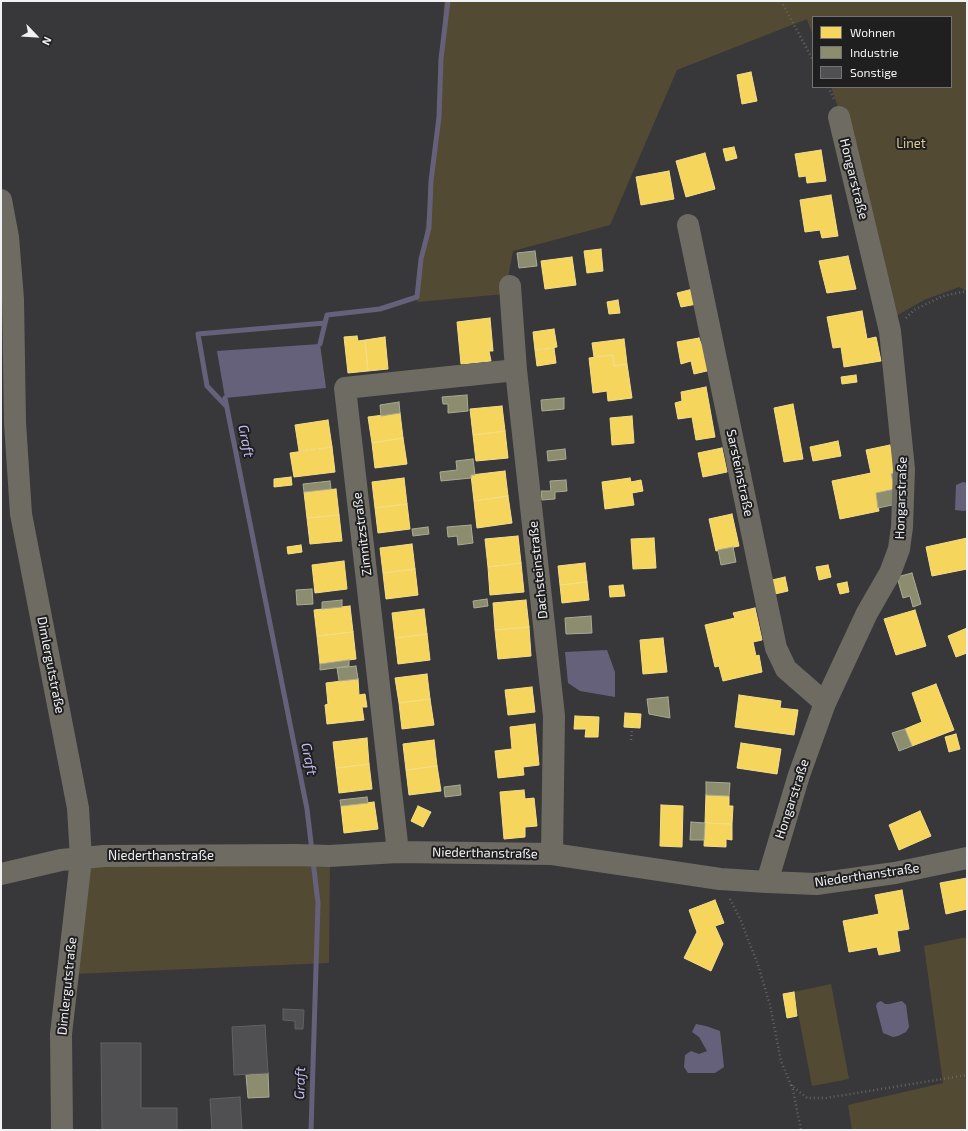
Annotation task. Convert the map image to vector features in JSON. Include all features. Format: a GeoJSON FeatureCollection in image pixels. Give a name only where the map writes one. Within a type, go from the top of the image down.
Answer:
{"type":"FeatureCollection","features":[{"type":"Feature","properties":{"kind":"street","name":"Hongarstraße"},"geometry":{"type":"LineString","coordinates":[[766,882],[799,775],[825,703],[867,613],[890,573],[899,549],[902,527],[904,468],[890,331],[839,117]]}},
{"type":"Feature","properties":{"kind":"street","name":"Dimlergutstraße"},"geometry":{"type":"LineString","coordinates":[[1,200],[8,237],[13,299],[15,423],[22,514],[78,808],[81,859],[61,1034],[62,1130]]}},
{"type":"Feature","properties":{"kind":"street","name":"Sarsteinstraße"},"geometry":{"type":"LineString","coordinates":[[688,225],[776,648],[786,669],[825,703]]}},
{"type":"Feature","properties":{"kind":"street","name":"Dachsteinstraße"},"geometry":{"type":"LineString","coordinates":[[510,286],[516,370],[554,716],[552,854]]}},
{"type":"Feature","properties":{"kind":"street","name":"Zimnitzstraße"},"geometry":{"type":"LineString","coordinates":[[398,852],[345,388],[516,370]]}},
{"type":"Feature","properties":{"kind":"street","name":"Niederthanstraße"},"geometry":{"type":"LineString","coordinates":[[1,874],[61,860],[104,856],[329,856],[398,852],[552,854],[720,879],[816,884],[894,873],[967,858]]}},
{"type":"Feature","properties":{"kind":"path"},"geometry":{"type":"LineString","coordinates":[[781,1],[812,58]]}},
{"type":"Feature","properties":{"kind":"path"},"geometry":{"type":"LineString","coordinates":[[890,331],[914,310],[943,296],[967,291]]}},
{"type":"Feature","properties":{"kind":"path"},"geometry":{"type":"LineString","coordinates":[[631,740],[632,728]]}},
{"type":"Feature","properties":{"kind":"path"},"geometry":{"type":"LineString","coordinates":[[720,879],[741,921],[758,965],[770,1005],[781,1061],[791,1085],[801,1130]]}},
{"type":"Feature","properties":{"kind":"path"},"geometry":{"type":"LineString","coordinates":[[791,1085],[807,1098],[826,1098],[967,1075]]}},
{"type":"Feature","properties":{"kind":"green space","name":"Linet"},"geometry":{"type":"Polygon","coordinates":[[[444,1],[967,1],[967,291],[959,287],[924,300],[889,320],[853,150],[831,88],[952,88],[952,16],[812,16],[812,33],[807,19],[677,70],[610,225],[513,251],[505,294],[417,302],[438,119],[444,1]]]}},
{"type":"Feature","properties":{"kind":"green space"},"geometry":{"type":"Polygon","coordinates":[[[330,862],[329,963],[73,974],[89,864],[330,862]]]}},
{"type":"Feature","properties":{"kind":"green space"},"geometry":{"type":"Polygon","coordinates":[[[967,937],[967,1130],[852,1130],[848,1105],[943,1083],[924,946],[967,937]]]}},
{"type":"Feature","properties":{"kind":"green space"},"geometry":{"type":"Polygon","coordinates":[[[831,984],[849,1079],[812,1086],[794,992],[831,984]]]}},
{"type":"Feature","properties":{"kind":"shaded area"},"geometry":{"type":"Polygon","coordinates":[[[320,344],[326,388],[225,398],[217,351],[320,344]]]}},
{"type":"Feature","properties":{"kind":"shaded area"},"geometry":{"type":"Polygon","coordinates":[[[963,482],[967,483],[967,510],[955,510],[956,485],[963,482]]]}},
{"type":"Feature","properties":{"kind":"shaded area"},"geometry":{"type":"Polygon","coordinates":[[[607,650],[615,672],[615,697],[580,691],[568,683],[565,652],[607,650]]]}},
{"type":"Feature","properties":{"kind":"shaded area"},"geometry":{"type":"Polygon","coordinates":[[[881,1001],[885,1004],[889,1004],[902,1001],[906,1005],[909,1027],[906,1032],[893,1037],[883,1033],[876,1006],[877,1003],[881,1001]]]}},
{"type":"Feature","properties":{"kind":"shaded area"},"geometry":{"type":"Polygon","coordinates":[[[696,1024],[720,1031],[724,1067],[715,1073],[688,1073],[684,1067],[685,1055],[691,1051],[699,1054],[707,1051],[699,1037],[692,1032],[696,1024]]]}},
{"type":"Feature","properties":{"kind":"building: Wohnen"},"geometry":{"type":"Polygon","coordinates":[[[751,72],[757,101],[742,104],[737,75],[751,72]]]}},
{"type":"Feature","properties":{"kind":"building: Wohnen"},"geometry":{"type":"Polygon","coordinates":[[[734,147],[737,158],[726,161],[723,149],[734,147]]]}},
{"type":"Feature","properties":{"kind":"building: Wohnen"},"geometry":{"type":"Polygon","coordinates":[[[821,150],[826,181],[807,183],[806,176],[799,177],[795,154],[821,150]]]}},
{"type":"Feature","properties":{"kind":"building: Wohnen"},"geometry":{"type":"Polygon","coordinates":[[[705,153],[715,189],[686,197],[676,161],[705,153]]]}},
{"type":"Feature","properties":{"kind":"building: Wohnen"},"geometry":{"type":"Polygon","coordinates":[[[669,171],[674,199],[641,205],[636,177],[669,171]]]}},
{"type":"Feature","properties":{"kind":"building: Wohnen"},"geometry":{"type":"Polygon","coordinates":[[[831,195],[838,236],[822,238],[820,230],[805,232],[800,200],[831,195]]]}},
{"type":"Feature","properties":{"kind":"building: Wohnen"},"geometry":{"type":"Polygon","coordinates":[[[601,249],[603,271],[587,273],[584,251],[601,249]]]}},
{"type":"Feature","properties":{"kind":"building: Wohnen"},"geometry":{"type":"Polygon","coordinates":[[[848,256],[856,289],[827,293],[819,261],[848,256]]]}},
{"type":"Feature","properties":{"kind":"building: Wohnen"},"geometry":{"type":"Polygon","coordinates":[[[572,257],[576,285],[545,289],[541,261],[572,257]]]}},
{"type":"Feature","properties":{"kind":"building: Wohnen"},"geometry":{"type":"Polygon","coordinates":[[[693,289],[697,304],[681,307],[677,293],[693,289]]]}},
{"type":"Feature","properties":{"kind":"building: Wohnen"},"geometry":{"type":"Polygon","coordinates":[[[618,300],[620,313],[609,314],[607,302],[618,300]]]}},
{"type":"Feature","properties":{"kind":"building: Wohnen"},"geometry":{"type":"Polygon","coordinates":[[[862,311],[867,339],[876,337],[881,361],[844,367],[841,347],[833,348],[827,317],[862,311]]]}},
{"type":"Feature","properties":{"kind":"building: Wohnen"},"geometry":{"type":"Polygon","coordinates":[[[490,318],[493,351],[489,351],[491,361],[461,364],[457,322],[490,318]]]}},
{"type":"Feature","properties":{"kind":"building: Wohnen"},"geometry":{"type":"Polygon","coordinates":[[[554,329],[557,347],[535,350],[533,332],[554,329]]]}},
{"type":"Feature","properties":{"kind":"building: Wohnen"},"geometry":{"type":"Polygon","coordinates":[[[357,336],[358,341],[365,340],[368,371],[348,373],[344,337],[357,336]]]}},
{"type":"Feature","properties":{"kind":"building: Wohnen"},"geometry":{"type":"Polygon","coordinates":[[[385,337],[388,369],[368,371],[365,340],[385,337]]]}},
{"type":"Feature","properties":{"kind":"building: Wohnen"},"geometry":{"type":"Polygon","coordinates":[[[699,338],[701,344],[706,343],[711,370],[694,374],[691,361],[681,364],[677,342],[699,338]]]}},
{"type":"Feature","properties":{"kind":"building: Wohnen"},"geometry":{"type":"Polygon","coordinates":[[[624,339],[627,364],[614,366],[613,355],[594,357],[592,343],[624,339]]]}},
{"type":"Feature","properties":{"kind":"building: Wohnen"},"geometry":{"type":"Polygon","coordinates":[[[554,348],[556,363],[537,366],[535,350],[554,348]]]}},
{"type":"Feature","properties":{"kind":"building: Wohnen"},"geometry":{"type":"Polygon","coordinates":[[[613,355],[614,366],[627,364],[632,398],[608,401],[607,391],[593,393],[589,358],[613,355]]]}},
{"type":"Feature","properties":{"kind":"building: Wohnen"},"geometry":{"type":"Polygon","coordinates":[[[856,375],[857,382],[842,384],[841,377],[856,375]]]}},
{"type":"Feature","properties":{"kind":"building: Wohnen"},"geometry":{"type":"Polygon","coordinates":[[[706,387],[715,437],[696,440],[692,417],[678,419],[675,403],[682,401],[681,392],[706,387]]]}},
{"type":"Feature","properties":{"kind":"building: Wohnen"},"geometry":{"type":"Polygon","coordinates":[[[793,404],[803,459],[784,462],[774,408],[793,404]]]}},
{"type":"Feature","properties":{"kind":"building: Wohnen"},"geometry":{"type":"Polygon","coordinates":[[[502,406],[505,431],[473,435],[470,409],[502,406]]]}},
{"type":"Feature","properties":{"kind":"building: Wohnen"},"geometry":{"type":"Polygon","coordinates":[[[400,413],[403,438],[372,443],[368,417],[400,413]]]}},
{"type":"Feature","properties":{"kind":"building: Wohnen"},"geometry":{"type":"Polygon","coordinates":[[[632,416],[634,443],[612,445],[610,418],[632,416]]]}},
{"type":"Feature","properties":{"kind":"building: Wohnen"},"geometry":{"type":"Polygon","coordinates":[[[328,420],[332,447],[299,451],[295,425],[328,420]]]}},
{"type":"Feature","properties":{"kind":"building: Wohnen"},"geometry":{"type":"Polygon","coordinates":[[[505,431],[508,458],[476,461],[473,435],[505,431]]]}},
{"type":"Feature","properties":{"kind":"building: Wohnen"},"geometry":{"type":"Polygon","coordinates":[[[403,438],[407,464],[375,468],[372,443],[403,438]]]}},
{"type":"Feature","properties":{"kind":"building: Wohnen"},"geometry":{"type":"Polygon","coordinates":[[[838,441],[841,456],[813,461],[810,447],[838,441]]]}},
{"type":"Feature","properties":{"kind":"building: Wohnen"},"geometry":{"type":"Polygon","coordinates":[[[890,445],[896,473],[891,474],[895,489],[876,493],[879,511],[840,519],[832,481],[871,473],[866,450],[890,445]]]}},
{"type":"Feature","properties":{"kind":"building: Wohnen"},"geometry":{"type":"Polygon","coordinates":[[[332,447],[335,472],[294,477],[290,453],[332,447]]]}},
{"type":"Feature","properties":{"kind":"building: Wohnen"},"geometry":{"type":"Polygon","coordinates":[[[722,448],[727,472],[703,477],[698,453],[722,448]]]}},
{"type":"Feature","properties":{"kind":"building: Wohnen"},"geometry":{"type":"Polygon","coordinates":[[[505,471],[508,496],[474,501],[471,475],[505,471]]]}},
{"type":"Feature","properties":{"kind":"building: Wohnen"},"geometry":{"type":"Polygon","coordinates":[[[291,477],[292,485],[274,487],[274,479],[291,477]]]}},
{"type":"Feature","properties":{"kind":"building: Wohnen"},"geometry":{"type":"Polygon","coordinates":[[[404,478],[407,504],[375,508],[372,482],[404,478]]]}},
{"type":"Feature","properties":{"kind":"building: Wohnen"},"geometry":{"type":"Polygon","coordinates":[[[630,478],[631,482],[641,480],[643,491],[632,493],[634,505],[605,509],[602,482],[630,478]]]}},
{"type":"Feature","properties":{"kind":"building: Wohnen"},"geometry":{"type":"Polygon","coordinates":[[[336,489],[339,515],[307,518],[304,492],[336,489]]]}},
{"type":"Feature","properties":{"kind":"building: Wohnen"},"geometry":{"type":"Polygon","coordinates":[[[508,496],[512,523],[477,528],[474,501],[508,496]]]}},
{"type":"Feature","properties":{"kind":"building: Wohnen"},"geometry":{"type":"Polygon","coordinates":[[[407,504],[410,529],[378,533],[375,508],[407,504]]]}},
{"type":"Feature","properties":{"kind":"building: Wohnen"},"geometry":{"type":"Polygon","coordinates":[[[732,514],[739,546],[716,551],[709,519],[732,514]]]}},
{"type":"Feature","properties":{"kind":"building: Wohnen"},"geometry":{"type":"Polygon","coordinates":[[[339,515],[342,541],[310,544],[307,518],[339,515]]]}},
{"type":"Feature","properties":{"kind":"building: Wohnen"},"geometry":{"type":"Polygon","coordinates":[[[518,536],[521,563],[488,567],[485,539],[518,536]]]}},
{"type":"Feature","properties":{"kind":"building: Wohnen"},"geometry":{"type":"Polygon","coordinates":[[[654,538],[656,568],[633,569],[631,539],[654,538]]]}},
{"type":"Feature","properties":{"kind":"building: Wohnen"},"geometry":{"type":"Polygon","coordinates":[[[967,538],[967,569],[932,576],[926,547],[967,538]]]}},
{"type":"Feature","properties":{"kind":"building: Wohnen"},"geometry":{"type":"Polygon","coordinates":[[[412,544],[415,569],[383,573],[380,548],[412,544]]]}},
{"type":"Feature","properties":{"kind":"building: Wohnen"},"geometry":{"type":"Polygon","coordinates":[[[301,545],[302,552],[288,554],[287,547],[301,545]]]}},
{"type":"Feature","properties":{"kind":"building: Wohnen"},"geometry":{"type":"Polygon","coordinates":[[[344,561],[347,589],[315,593],[312,565],[344,561]]]}},
{"type":"Feature","properties":{"kind":"building: Wohnen"},"geometry":{"type":"Polygon","coordinates":[[[521,563],[524,592],[490,595],[488,567],[521,563]]]}},
{"type":"Feature","properties":{"kind":"building: Wohnen"},"geometry":{"type":"Polygon","coordinates":[[[585,563],[587,582],[560,585],[558,566],[585,563]]]}},
{"type":"Feature","properties":{"kind":"building: Wohnen"},"geometry":{"type":"Polygon","coordinates":[[[828,565],[831,577],[819,580],[816,567],[828,565]]]}},
{"type":"Feature","properties":{"kind":"building: Wohnen"},"geometry":{"type":"Polygon","coordinates":[[[415,569],[418,595],[386,599],[383,573],[415,569]]]}},
{"type":"Feature","properties":{"kind":"building: Wohnen"},"geometry":{"type":"Polygon","coordinates":[[[785,577],[788,591],[775,594],[772,580],[785,577]]]}},
{"type":"Feature","properties":{"kind":"building: Wohnen"},"geometry":{"type":"Polygon","coordinates":[[[587,582],[589,600],[562,603],[560,585],[587,582]]]}},
{"type":"Feature","properties":{"kind":"building: Wohnen"},"geometry":{"type":"Polygon","coordinates":[[[847,582],[849,592],[840,594],[837,584],[847,582]]]}},
{"type":"Feature","properties":{"kind":"building: Wohnen"},"geometry":{"type":"Polygon","coordinates":[[[623,585],[625,596],[610,597],[609,586],[623,585]]]}},
{"type":"Feature","properties":{"kind":"building: Wohnen"},"geometry":{"type":"Polygon","coordinates":[[[526,600],[529,627],[495,630],[493,603],[526,600]]]}},
{"type":"Feature","properties":{"kind":"building: Wohnen"},"geometry":{"type":"Polygon","coordinates":[[[350,606],[353,632],[317,636],[314,610],[350,606]]]}},
{"type":"Feature","properties":{"kind":"building: Wohnen"},"geometry":{"type":"Polygon","coordinates":[[[755,608],[762,640],[753,642],[756,656],[759,655],[762,672],[723,681],[719,666],[715,667],[705,625],[735,618],[733,613],[755,608]]]}},
{"type":"Feature","properties":{"kind":"building: Wohnen"},"geometry":{"type":"Polygon","coordinates":[[[424,609],[427,634],[395,638],[392,613],[424,609]]]}},
{"type":"Feature","properties":{"kind":"building: Wohnen"},"geometry":{"type":"Polygon","coordinates":[[[915,610],[926,646],[896,655],[884,619],[915,610]]]}},
{"type":"Feature","properties":{"kind":"building: Wohnen"},"geometry":{"type":"Polygon","coordinates":[[[529,627],[531,656],[498,659],[495,630],[529,627]]]}},
{"type":"Feature","properties":{"kind":"building: Wohnen"},"geometry":{"type":"Polygon","coordinates":[[[967,628],[967,653],[956,657],[948,636],[967,628]]]}},
{"type":"Feature","properties":{"kind":"building: Wohnen"},"geometry":{"type":"Polygon","coordinates":[[[353,632],[356,659],[320,664],[317,636],[353,632]]]}},
{"type":"Feature","properties":{"kind":"building: Wohnen"},"geometry":{"type":"Polygon","coordinates":[[[427,634],[430,660],[398,664],[395,638],[427,634]]]}},
{"type":"Feature","properties":{"kind":"building: Wohnen"},"geometry":{"type":"Polygon","coordinates":[[[663,638],[667,672],[643,674],[640,640],[663,638]]]}},
{"type":"Feature","properties":{"kind":"building: Wohnen"},"geometry":{"type":"Polygon","coordinates":[[[427,674],[430,699],[399,703],[395,678],[427,674]]]}},
{"type":"Feature","properties":{"kind":"building: Wohnen"},"geometry":{"type":"Polygon","coordinates":[[[358,679],[359,695],[365,694],[367,707],[362,707],[364,720],[327,724],[325,705],[328,704],[326,683],[358,679]]]}},
{"type":"Feature","properties":{"kind":"building: Wohnen"},"geometry":{"type":"Polygon","coordinates":[[[936,684],[954,730],[912,746],[905,729],[922,722],[912,693],[936,684]]]}},
{"type":"Feature","properties":{"kind":"building: Wohnen"},"geometry":{"type":"Polygon","coordinates":[[[532,687],[535,712],[508,715],[505,690],[532,687]]]}},
{"type":"Feature","properties":{"kind":"building: Wohnen"},"geometry":{"type":"Polygon","coordinates":[[[739,695],[781,701],[780,708],[798,710],[794,735],[735,727],[739,695]]]}},
{"type":"Feature","properties":{"kind":"building: Wohnen"},"geometry":{"type":"Polygon","coordinates":[[[430,699],[434,725],[402,729],[399,703],[430,699]]]}},
{"type":"Feature","properties":{"kind":"building: Wohnen"},"geometry":{"type":"Polygon","coordinates":[[[625,713],[641,714],[640,728],[624,727],[625,713]]]}},
{"type":"Feature","properties":{"kind":"building: Wohnen"},"geometry":{"type":"Polygon","coordinates":[[[575,716],[599,717],[598,737],[585,737],[586,729],[574,729],[575,716]]]}},
{"type":"Feature","properties":{"kind":"building: Wohnen"},"geometry":{"type":"Polygon","coordinates":[[[535,724],[539,765],[523,767],[524,775],[498,778],[495,751],[512,749],[510,727],[535,724]]]}},
{"type":"Feature","properties":{"kind":"building: Wohnen"},"geometry":{"type":"Polygon","coordinates":[[[956,734],[960,749],[949,752],[945,737],[956,734]]]}},
{"type":"Feature","properties":{"kind":"building: Wohnen"},"geometry":{"type":"Polygon","coordinates":[[[367,738],[369,764],[336,768],[333,742],[367,738]]]}},
{"type":"Feature","properties":{"kind":"building: Wohnen"},"geometry":{"type":"Polygon","coordinates":[[[434,740],[437,766],[406,770],[403,744],[434,740]]]}},
{"type":"Feature","properties":{"kind":"building: Wohnen"},"geometry":{"type":"Polygon","coordinates":[[[741,743],[781,749],[777,774],[737,768],[741,743]]]}},
{"type":"Feature","properties":{"kind":"building: Wohnen"},"geometry":{"type":"Polygon","coordinates":[[[369,764],[372,789],[339,793],[336,768],[369,764]]]}},
{"type":"Feature","properties":{"kind":"building: Wohnen"},"geometry":{"type":"Polygon","coordinates":[[[437,766],[441,791],[409,795],[406,770],[437,766]]]}},
{"type":"Feature","properties":{"kind":"building: Wohnen"},"geometry":{"type":"Polygon","coordinates":[[[524,790],[525,799],[534,798],[537,826],[525,827],[525,837],[504,839],[500,792],[524,790]]]}},
{"type":"Feature","properties":{"kind":"building: Wohnen"},"geometry":{"type":"Polygon","coordinates":[[[706,795],[729,796],[729,806],[733,806],[732,824],[705,823],[706,795]]]}},
{"type":"Feature","properties":{"kind":"building: Wohnen"},"geometry":{"type":"Polygon","coordinates":[[[374,802],[378,829],[344,833],[341,806],[374,802]]]}},
{"type":"Feature","properties":{"kind":"building: Wohnen"},"geometry":{"type":"Polygon","coordinates":[[[661,805],[683,806],[682,847],[660,846],[661,805]]]}},
{"type":"Feature","properties":{"kind":"building: Wohnen"},"geometry":{"type":"Polygon","coordinates":[[[418,806],[431,812],[423,827],[411,821],[418,806]]]}},
{"type":"Feature","properties":{"kind":"building: Wohnen"},"geometry":{"type":"Polygon","coordinates":[[[920,811],[931,836],[899,850],[889,825],[920,811]]]}},
{"type":"Feature","properties":{"kind":"building: Wohnen"},"geometry":{"type":"Polygon","coordinates":[[[705,823],[732,824],[732,840],[726,839],[726,847],[704,846],[705,823]]]}},
{"type":"Feature","properties":{"kind":"building: Wohnen"},"geometry":{"type":"Polygon","coordinates":[[[967,878],[967,909],[946,914],[940,883],[967,878]]]}},
{"type":"Feature","properties":{"kind":"building: Wohnen"},"geometry":{"type":"Polygon","coordinates":[[[902,890],[909,929],[897,931],[900,951],[879,955],[877,947],[849,952],[843,921],[879,914],[875,895],[902,890]]]}},
{"type":"Feature","properties":{"kind":"building: Wohnen"},"geometry":{"type":"Polygon","coordinates":[[[715,900],[724,923],[715,926],[723,944],[711,971],[684,958],[697,932],[689,910],[715,900]]]}},
{"type":"Feature","properties":{"kind":"building: Wohnen"},"geometry":{"type":"Polygon","coordinates":[[[794,992],[797,1016],[787,1018],[783,994],[794,992]]]}},
{"type":"Feature","properties":{"kind":"building: Industrie"},"geometry":{"type":"Polygon","coordinates":[[[535,251],[537,266],[519,268],[517,253],[535,251]]]}},
{"type":"Feature","properties":{"kind":"building: Industrie"},"geometry":{"type":"Polygon","coordinates":[[[467,395],[468,411],[448,413],[448,404],[443,404],[442,397],[467,395]]]}},
{"type":"Feature","properties":{"kind":"building: Industrie"},"geometry":{"type":"Polygon","coordinates":[[[564,398],[564,409],[542,411],[541,400],[564,398]]]}},
{"type":"Feature","properties":{"kind":"building: Industrie"},"geometry":{"type":"Polygon","coordinates":[[[399,402],[400,413],[381,416],[380,405],[399,402]]]}},
{"type":"Feature","properties":{"kind":"building: Industrie"},"geometry":{"type":"Polygon","coordinates":[[[565,449],[566,459],[548,461],[547,451],[565,449]]]}},
{"type":"Feature","properties":{"kind":"building: Industrie"},"geometry":{"type":"Polygon","coordinates":[[[473,459],[475,475],[471,475],[471,478],[441,481],[440,472],[457,470],[456,461],[473,459]]]}},
{"type":"Feature","properties":{"kind":"building: Industrie"},"geometry":{"type":"Polygon","coordinates":[[[896,473],[897,504],[878,508],[876,493],[895,489],[891,474],[896,473]]]}},
{"type":"Feature","properties":{"kind":"building: Industrie"},"geometry":{"type":"Polygon","coordinates":[[[566,480],[567,491],[555,492],[555,499],[542,500],[541,491],[551,491],[550,481],[566,480]]]}},
{"type":"Feature","properties":{"kind":"building: Industrie"},"geometry":{"type":"Polygon","coordinates":[[[330,481],[331,489],[304,492],[303,484],[330,481]]]}},
{"type":"Feature","properties":{"kind":"building: Industrie"},"geometry":{"type":"Polygon","coordinates":[[[471,525],[473,543],[458,545],[457,536],[448,537],[447,527],[471,525]]]}},
{"type":"Feature","properties":{"kind":"building: Industrie"},"geometry":{"type":"Polygon","coordinates":[[[428,527],[429,534],[413,536],[412,529],[428,527]]]}},
{"type":"Feature","properties":{"kind":"building: Industrie"},"geometry":{"type":"Polygon","coordinates":[[[733,547],[736,562],[721,565],[718,550],[733,547]]]}},
{"type":"Feature","properties":{"kind":"building: Industrie"},"geometry":{"type":"Polygon","coordinates":[[[912,573],[921,604],[913,607],[910,596],[903,598],[897,577],[912,573]]]}},
{"type":"Feature","properties":{"kind":"building: Industrie"},"geometry":{"type":"Polygon","coordinates":[[[312,589],[313,604],[297,605],[296,590],[312,589]]]}},
{"type":"Feature","properties":{"kind":"building: Industrie"},"geometry":{"type":"Polygon","coordinates":[[[487,599],[488,606],[474,608],[473,601],[487,599]]]}},
{"type":"Feature","properties":{"kind":"building: Industrie"},"geometry":{"type":"Polygon","coordinates":[[[342,600],[342,607],[322,609],[322,602],[342,600]]]}},
{"type":"Feature","properties":{"kind":"building: Industrie"},"geometry":{"type":"Polygon","coordinates":[[[591,616],[592,633],[566,634],[565,618],[591,616]]]}},
{"type":"Feature","properties":{"kind":"building: Industrie"},"geometry":{"type":"Polygon","coordinates":[[[349,660],[349,666],[320,670],[320,664],[349,660]]]}},
{"type":"Feature","properties":{"kind":"building: Industrie"},"geometry":{"type":"Polygon","coordinates":[[[356,666],[358,679],[339,681],[337,668],[356,666]]]}},
{"type":"Feature","properties":{"kind":"building: Industrie"},"geometry":{"type":"Polygon","coordinates":[[[668,697],[670,718],[649,714],[647,699],[668,697]]]}},
{"type":"Feature","properties":{"kind":"building: Industrie"},"geometry":{"type":"Polygon","coordinates":[[[905,729],[912,746],[899,751],[892,733],[905,729]]]}},
{"type":"Feature","properties":{"kind":"building: Industrie"},"geometry":{"type":"Polygon","coordinates":[[[706,782],[730,783],[729,796],[706,795],[706,782]]]}},
{"type":"Feature","properties":{"kind":"building: Industrie"},"geometry":{"type":"Polygon","coordinates":[[[460,785],[461,795],[445,797],[444,787],[460,785]]]}},
{"type":"Feature","properties":{"kind":"building: Industrie"},"geometry":{"type":"Polygon","coordinates":[[[367,797],[368,803],[341,806],[340,800],[367,797]]]}},
{"type":"Feature","properties":{"kind":"building: Industrie"},"geometry":{"type":"Polygon","coordinates":[[[691,822],[705,823],[704,840],[690,840],[691,822]]]}},
{"type":"Feature","properties":{"kind":"building: Industrie"},"geometry":{"type":"Polygon","coordinates":[[[268,1073],[269,1097],[248,1098],[246,1075],[268,1073]]]}},
{"type":"Feature","properties":{"kind":"building: Sonstige"},"geometry":{"type":"Polygon","coordinates":[[[283,1009],[304,1010],[303,1029],[295,1029],[295,1021],[283,1020],[283,1009]]]}},
{"type":"Feature","properties":{"kind":"building: Sonstige"},"geometry":{"type":"Polygon","coordinates":[[[265,1025],[268,1073],[234,1075],[232,1027],[265,1025]]]}},
{"type":"Feature","properties":{"kind":"building: Sonstige"},"geometry":{"type":"Polygon","coordinates":[[[101,1043],[141,1043],[141,1108],[177,1108],[177,1130],[102,1130],[101,1043]]]}},
{"type":"Feature","properties":{"kind":"building: Sonstige"},"geometry":{"type":"Polygon","coordinates":[[[240,1097],[242,1130],[212,1130],[210,1099],[240,1097]]]}},
{"type":"Feature","properties":{"kind":"waterway"},"geometry":{"type":"LineString","coordinates":[[320,344],[327,315],[380,309],[417,297],[421,259],[429,228],[431,181],[439,117],[441,59],[448,1]]}},
{"type":"Feature","properties":{"kind":"waterway"},"geometry":{"type":"LineString","coordinates":[[227,407],[207,386],[198,334],[325,323]]}},
{"type":"Feature","properties":{"kind":"waterway","name":"Graft"},"geometry":{"type":"LineString","coordinates":[[225,398],[307,809],[312,851]]}},
{"type":"Feature","properties":{"kind":"waterway","name":"Graft"},"geometry":{"type":"LineString","coordinates":[[311,1130],[318,903],[313,861]]}}]}
